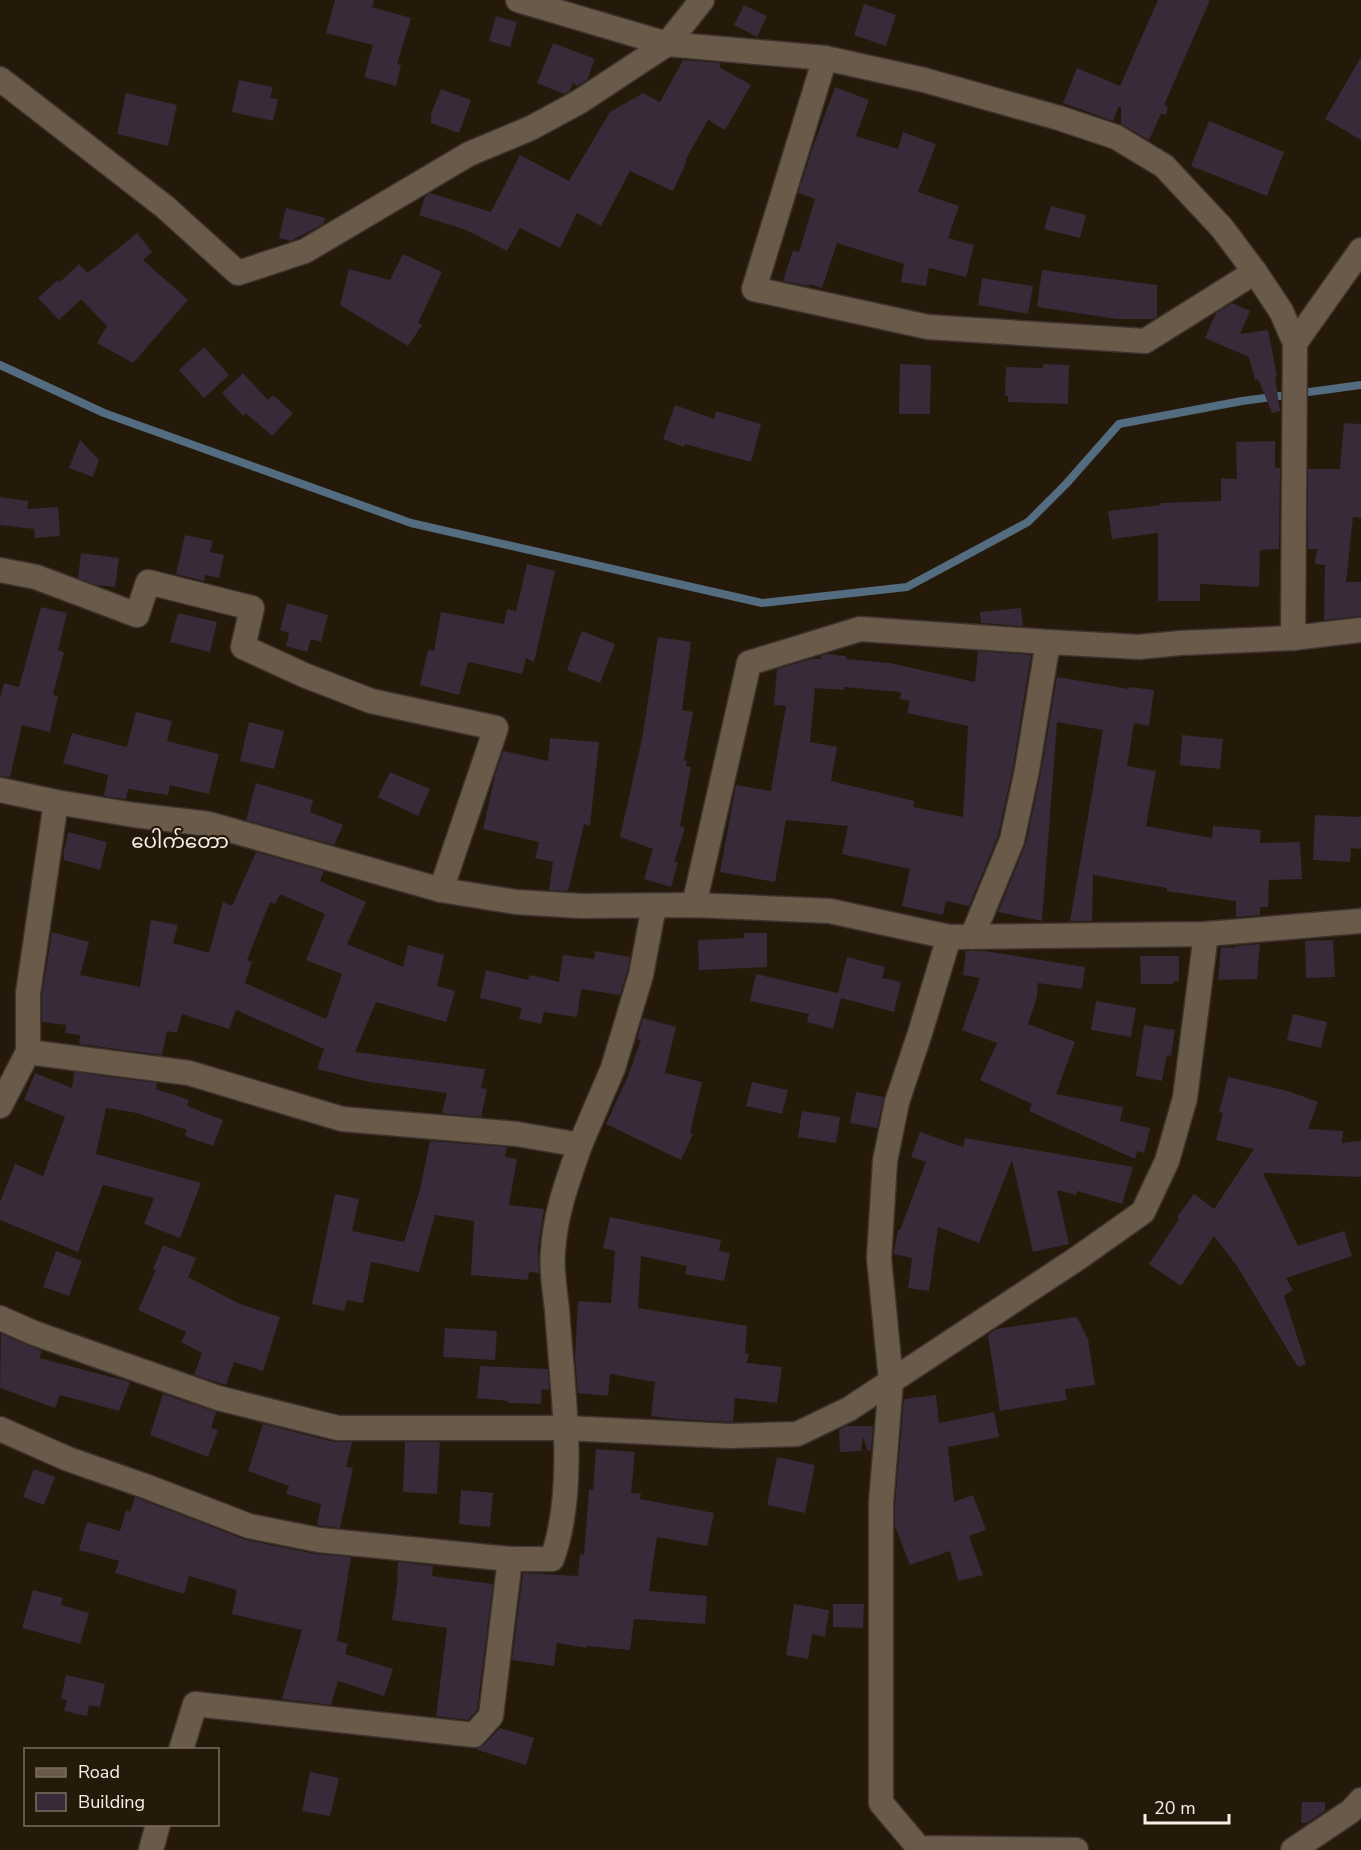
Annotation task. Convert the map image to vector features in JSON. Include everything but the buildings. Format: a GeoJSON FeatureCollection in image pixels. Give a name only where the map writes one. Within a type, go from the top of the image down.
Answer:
{"type":"FeatureCollection","features":[{"type":"Feature","properties":{"kind":"street"},"geometry":{"type":"LineString","coordinates":[[518,0],[667,44],[825,58],[924,80],[1059,118],[1116,137],[1164,165],[1222,228],[1256,272],[1281,311],[1295,343],[1293,638]]}},
{"type":"Feature","properties":{"kind":"street"},"geometry":{"type":"LineString","coordinates":[[0,80],[165,207],[238,273],[305,251],[469,154],[531,128],[579,102],[667,44],[702,0]]}},
{"type":"Feature","properties":{"kind":"street"},"geometry":{"type":"LineString","coordinates":[[825,58],[754,289],[928,327],[1145,341],[1256,272]]}},
{"type":"Feature","properties":{"kind":"street"},"geometry":{"type":"LineString","coordinates":[[1295,343],[1361,250]]}},
{"type":"Feature","properties":{"kind":"street"},"geometry":{"type":"LineString","coordinates":[[0,570],[36,577],[137,615],[148,582],[252,608],[243,647],[304,675],[371,700],[496,728],[441,890]]}},
{"type":"Feature","properties":{"kind":"street"},"geometry":{"type":"LineString","coordinates":[[694,905],[748,663],[860,629],[1139,647],[1293,638],[1361,630]]}},
{"type":"Feature","properties":{"kind":"street"},"geometry":{"type":"LineString","coordinates":[[1048,642],[1029,760],[1012,840],[961,937],[921,1033],[897,1102],[885,1161],[879,1258],[891,1381],[881,1503],[881,1803],[920,1848],[1076,1850]]}},
{"type":"Feature","properties":{"kind":"street"},"geometry":{"type":"LineString","coordinates":[[0,789],[56,802],[209,824],[441,890],[516,902],[581,906],[694,905],[831,911],[961,937],[1206,933],[1361,921]]}},
{"type":"Feature","properties":{"kind":"street"},"geometry":{"type":"LineString","coordinates":[[0,1106],[28,1052],[28,993],[56,802]]}},
{"type":"Feature","properties":{"kind":"street"},"geometry":{"type":"LineString","coordinates":[[0,1430],[68,1459],[249,1526],[320,1540],[510,1559],[552,1559],[560,1537],[565,1508],[565,1428],[552,1252],[559,1207],[580,1145],[613,1068],[641,975],[654,906]]}},
{"type":"Feature","properties":{"kind":"street"},"geometry":{"type":"LineString","coordinates":[[0,1318],[34,1334],[218,1398],[338,1428],[565,1428],[729,1436],[796,1434],[849,1409],[1078,1258],[1143,1212],[1167,1161],[1185,1098],[1206,933]]}},
{"type":"Feature","properties":{"kind":"street"},"geometry":{"type":"LineString","coordinates":[[28,1052],[189,1073],[342,1119],[517,1134],[580,1145]]}},
{"type":"Feature","properties":{"kind":"street"},"geometry":{"type":"LineString","coordinates":[[181,1748],[195,1704],[474,1735],[491,1716],[510,1559]]}},
{"type":"Feature","properties":{"kind":"street"},"geometry":{"type":"LineString","coordinates":[[1293,1850],[1351,1811],[1361,1800]]}},
{"type":"Feature","properties":{"kind":"street"},"geometry":{"type":"LineString","coordinates":[[151,1850],[157,1826]]}},
{"type":"Feature","properties":{"kind":"waterway"},"geometry":{"type":"LineString","coordinates":[[0,365],[104,413],[411,523],[762,603],[907,587],[1028,522],[1066,484],[1119,424],[1242,401],[1361,385]]}},
{"type":"Feature","properties":{"kind":"district","name":"ပေါက်တော"},"geometry":{"type":"Point","coordinates":[180,841]}}]}
